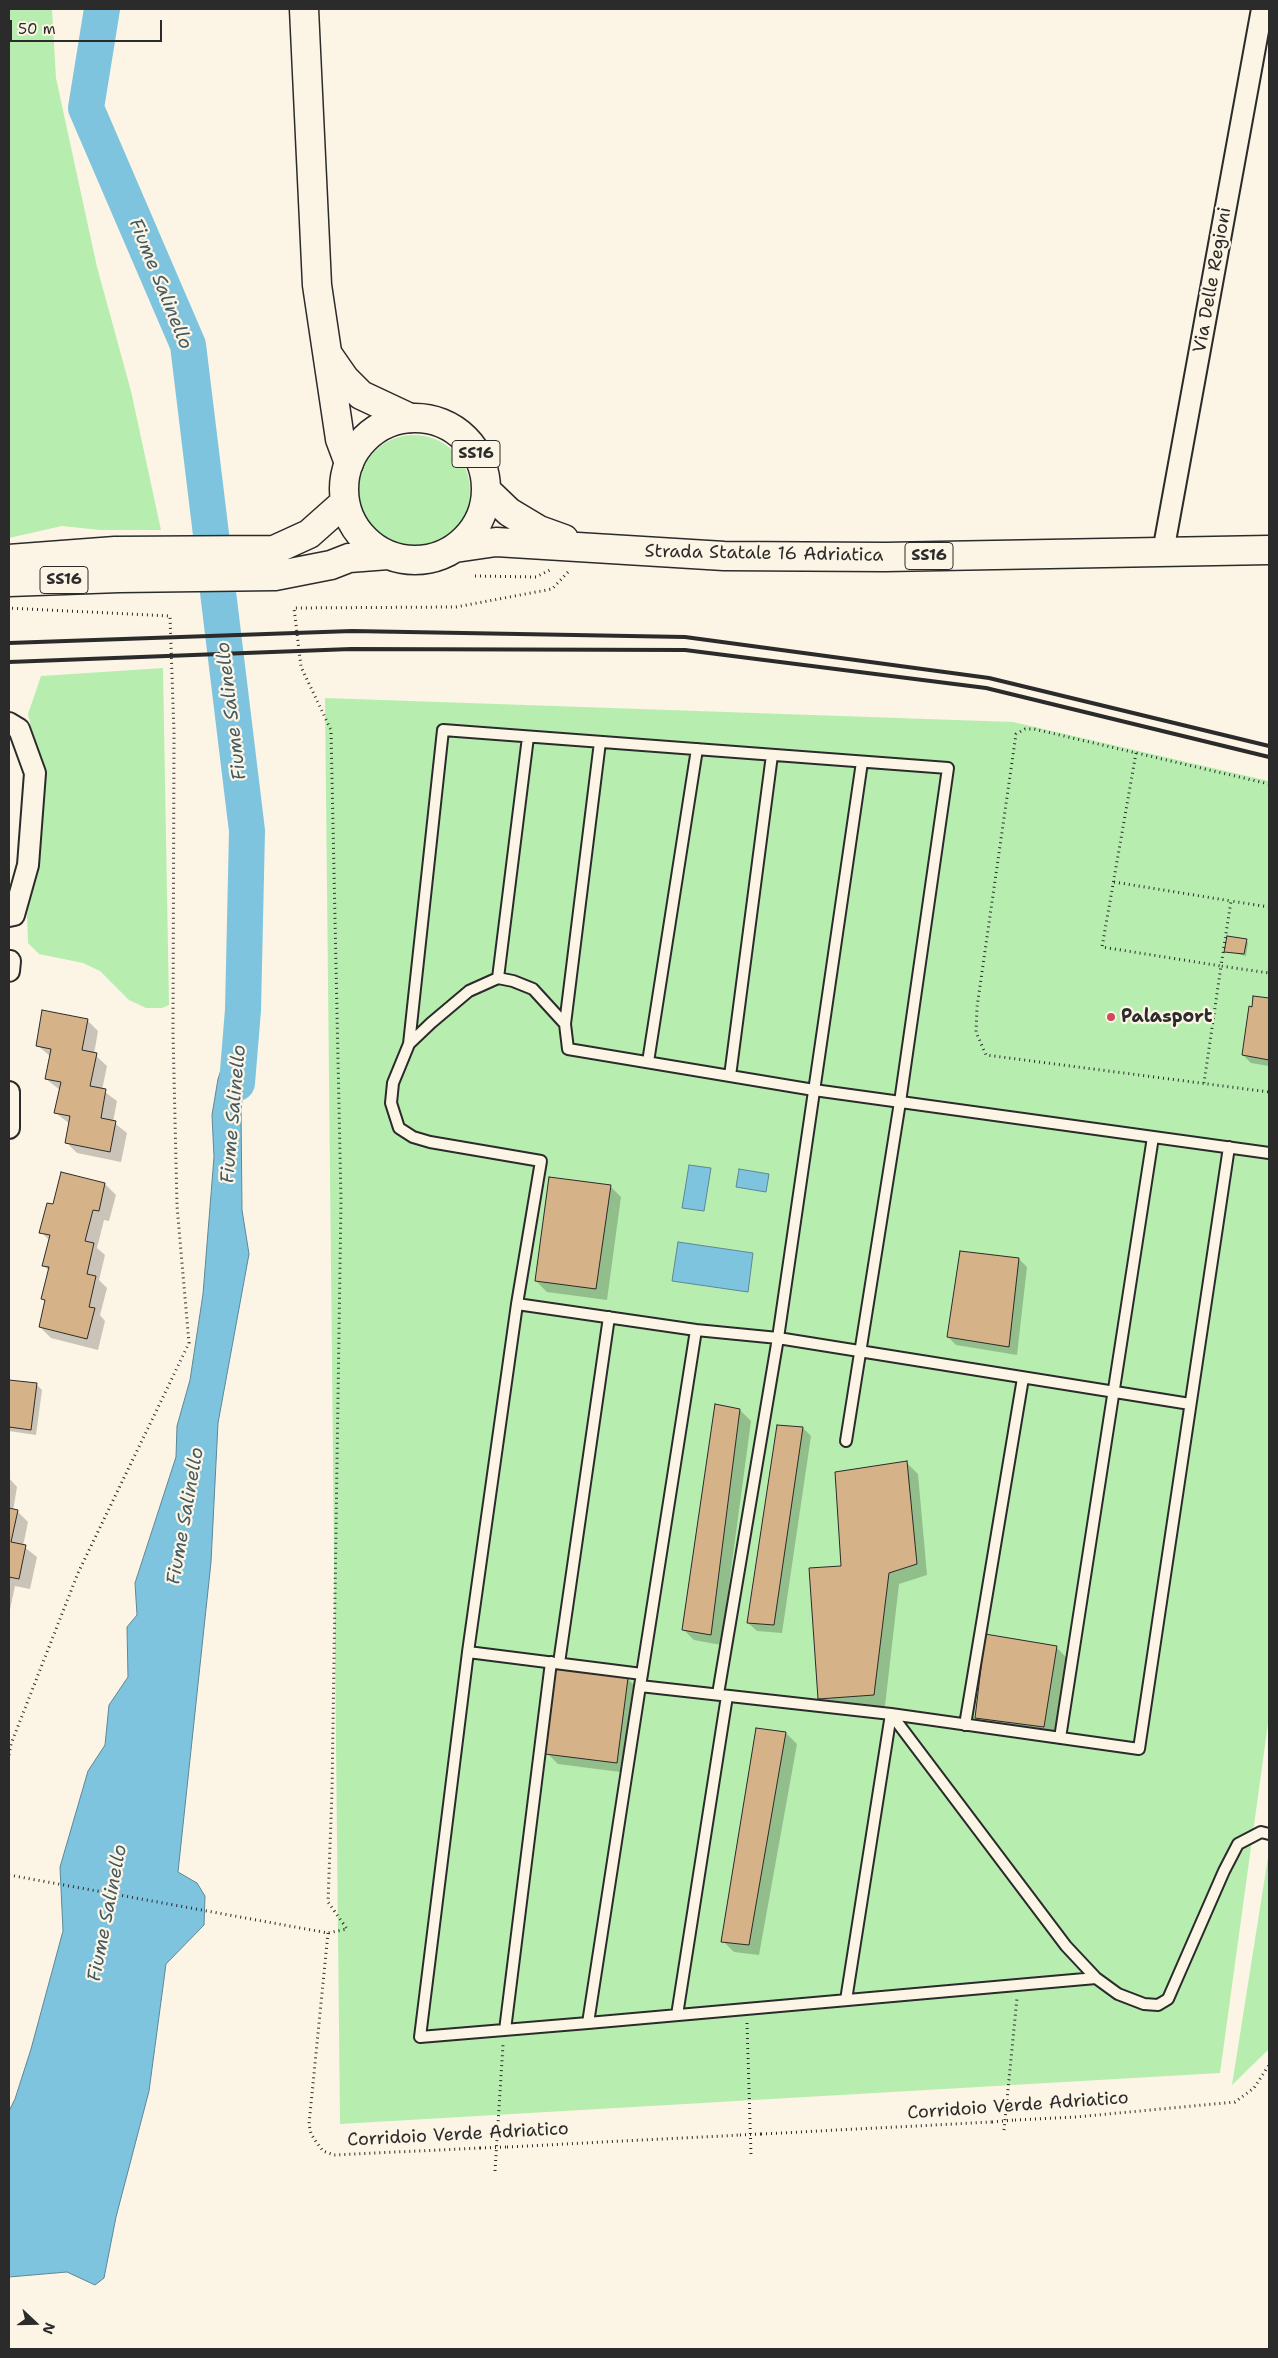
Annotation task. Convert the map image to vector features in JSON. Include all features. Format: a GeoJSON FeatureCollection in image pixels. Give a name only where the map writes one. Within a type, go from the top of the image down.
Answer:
{"type":"FeatureCollection","features":[{"type":"Feature","properties":{"kind":"main road"},"geometry":{"type":"LineString","coordinates":[[304,9],[317,285],[340,439],[349,463]]}},
{"type":"Feature","properties":{"kind":"main road"},"geometry":{"type":"LineString","coordinates":[[328,355],[345,380],[361,395],[410,418]]}},
{"type":"Feature","properties":{"kind":"main road","name":"Strada Statale 16 Adriatica"},"geometry":{"type":"LineString","coordinates":[[388,555],[368,543],[353,524],[345,502],[344,482],[349,463],[359,446],[373,432],[390,422],[410,418],[432,420],[454,429],[470,444],[482,464],[486,490],[483,510],[472,531],[456,548]]}},
{"type":"Feature","properties":{"kind":"main road","name":"Strada Statale 16 Adriatica"},"geometry":{"type":"LineString","coordinates":[[486,490],[509,512],[539,530],[589,548]]}},
{"type":"Feature","properties":{"kind":"main road","name":"SS16"},"geometry":{"type":"LineString","coordinates":[[9,559],[115,551],[274,550],[309,534],[345,502]]}},
{"type":"Feature","properties":{"kind":"main road","name":"Strada Statale 16 Adriatica"},"geometry":{"type":"LineString","coordinates":[[9,582],[119,578],[275,576],[331,565],[349,558],[388,555],[411,560],[434,558],[456,548],[496,542],[724,556],[885,557],[1269,550]]}},
{"type":"Feature","properties":{"kind":"street","name":"Via Delle Regioni"},"geometry":{"type":"LineString","coordinates":[[1163,552],[1262,9]]}},
{"type":"Feature","properties":{"kind":"street"},"geometry":{"type":"LineString","coordinates":[[9,723],[19,729],[35,773],[28,865],[14,915],[9,916]]}},
{"type":"Feature","properties":{"kind":"street"},"geometry":{"type":"LineString","coordinates":[[9,1092],[9,1128]]}},
{"type":"Feature","properties":{"kind":"lane"},"geometry":{"type":"LineString","coordinates":[[846,1441],[900,1102],[948,768],[443,730],[409,1044],[392,1083],[390,1103],[399,1128],[412,1137],[430,1142],[541,1161],[517,1304],[468,1652],[420,2037],[1096,1978]]}},
{"type":"Feature","properties":{"kind":"lane"},"geometry":{"type":"LineString","coordinates":[[498,978],[528,737]]}},
{"type":"Feature","properties":{"kind":"lane"},"geometry":{"type":"LineString","coordinates":[[600,742],[565,1024],[568,1049],[814,1090],[1269,1153]]}},
{"type":"Feature","properties":{"kind":"lane"},"geometry":{"type":"LineString","coordinates":[[648,1062],[697,749]]}},
{"type":"Feature","properties":{"kind":"lane"},"geometry":{"type":"LineString","coordinates":[[730,1076],[772,755]]}},
{"type":"Feature","properties":{"kind":"lane"},"geometry":{"type":"LineString","coordinates":[[677,2015],[722,1695],[778,1338],[862,762]]}},
{"type":"Feature","properties":{"kind":"lane"},"geometry":{"type":"LineString","coordinates":[[409,1044],[469,991],[498,978],[513,981],[533,989],[565,1024]]}},
{"type":"Feature","properties":{"kind":"lane"},"geometry":{"type":"LineString","coordinates":[[1060,1738],[1153,1137]]}},
{"type":"Feature","properties":{"kind":"lane"},"geometry":{"type":"LineString","coordinates":[[640,1686],[891,1714],[1139,1749],[1229,1147]]}},
{"type":"Feature","properties":{"kind":"lane"},"geometry":{"type":"LineString","coordinates":[[517,1304],[696,1330],[778,1338],[1190,1404]]}},
{"type":"Feature","properties":{"kind":"lane"},"geometry":{"type":"LineString","coordinates":[[505,2030],[555,1663],[609,1317]]}},
{"type":"Feature","properties":{"kind":"lane"},"geometry":{"type":"LineString","coordinates":[[588,2023],[696,1330]]}},
{"type":"Feature","properties":{"kind":"lane"},"geometry":{"type":"LineString","coordinates":[[965,1725],[1023,1378]]}},
{"type":"Feature","properties":{"kind":"lane"},"geometry":{"type":"LineString","coordinates":[[468,1652],[642,1674]]}},
{"type":"Feature","properties":{"kind":"lane"},"geometry":{"type":"LineString","coordinates":[[891,1714],[1066,1946],[1096,1978],[1118,1994],[1144,2004],[1158,2005],[1168,2000],[1224,1870],[1238,1844],[1265,1833]]}},
{"type":"Feature","properties":{"kind":"lane"},"geometry":{"type":"LineString","coordinates":[[846,2000],[891,1714]]}},
{"type":"Feature","properties":{"kind":"path"},"geometry":{"type":"LineString","coordinates":[[9,1875],[328,1933],[347,1929],[328,1902],[332,1792],[341,1201],[331,730],[301,667],[294,608],[456,607],[552,589],[589,548]]}},
{"type":"Feature","properties":{"kind":"path"},"geometry":{"type":"LineString","coordinates":[[9,608],[170,616],[174,733],[173,1033],[176,1167],[189,1343],[78,1573],[11,1744],[9,1754]]}},
{"type":"Feature","properties":{"kind":"path"},"geometry":{"type":"LineString","coordinates":[[1269,784],[1034,729],[1025,729],[1016,734],[976,1007],[976,1032],[986,1054],[1269,1092]]}},
{"type":"Feature","properties":{"kind":"path"},"geometry":{"type":"LineString","coordinates":[[1136,753],[1102,947],[1269,973]]}},
{"type":"Feature","properties":{"kind":"path"},"geometry":{"type":"LineString","coordinates":[[1114,882],[1269,907]]}},
{"type":"Feature","properties":{"kind":"path"},"geometry":{"type":"LineString","coordinates":[[1204,1083],[1231,901]]}},
{"type":"Feature","properties":{"kind":"path","name":"Corridoio Verde Adriatico"},"geometry":{"type":"LineString","coordinates":[[328,1933],[309,2124],[311,2134],[317,2143],[323,2150],[334,2155],[1076,2118],[1235,2102],[1254,2088],[1269,2065]]}},
{"type":"Feature","properties":{"kind":"path"},"geometry":{"type":"LineString","coordinates":[[1004,2130],[1018,1986]]}},
{"type":"Feature","properties":{"kind":"path"},"geometry":{"type":"LineString","coordinates":[[746,2009],[751,2155]]}},
{"type":"Feature","properties":{"kind":"path"},"geometry":{"type":"LineString","coordinates":[[495,2171],[496,2134],[505,2030]]}},
{"type":"Feature","properties":{"kind":"green space"},"geometry":{"type":"Polygon","coordinates":[[[9,9],[52,9],[56,78],[97,267],[131,391],[161,530],[100,530],[62,526],[9,538],[9,9]]]}},
{"type":"Feature","properties":{"kind":"green space"},"geometry":{"type":"Polygon","coordinates":[[[414,435],[425,436],[435,440],[453,452],[465,470],[469,480],[469,502],[465,512],[453,530],[435,542],[425,546],[414,547],[403,546],[393,542],[375,530],[363,512],[359,502],[358,491],[359,480],[363,470],[375,452],[393,440],[403,436],[414,435]]]}},
{"type":"Feature","properties":{"kind":"green space"},"geometry":{"type":"Polygon","coordinates":[[[163,668],[169,1005],[162,1008],[146,1008],[129,1000],[100,971],[83,963],[39,954],[28,943],[27,915],[38,850],[41,772],[28,714],[41,676],[163,668]]]}},
{"type":"Feature","properties":{"kind":"green space"},"geometry":{"type":"Polygon","coordinates":[[[325,698],[1013,722],[1269,781],[1269,1716],[1220,2073],[340,2124],[325,698]]]}},
{"type":"Feature","properties":{"kind":"green space"},"geometry":{"type":"Polygon","coordinates":[[[1269,1851],[1269,2049],[1232,2085],[1269,1851]]]}},
{"type":"Feature","properties":{"kind":"water"},"geometry":{"type":"Polygon","coordinates":[[[249,1033],[241,1109],[242,1210],[249,1254],[218,1423],[211,1562],[178,1872],[197,1883],[205,1896],[204,1925],[166,1964],[149,2091],[116,2217],[104,2278],[95,2285],[67,2272],[9,2277],[9,2111],[15,2099],[31,2049],[63,1931],[60,1867],[88,1771],[105,1745],[109,1705],[128,1677],[127,1627],[137,1615],[135,1583],[176,1457],[177,1426],[190,1380],[203,1294],[214,1157],[212,1115],[218,1079],[232,1037],[249,1033]]]}},
{"type":"Feature","properties":{"kind":"water"},"geometry":{"type":"Polygon","coordinates":[[[689,1165],[711,1168],[704,1211],[682,1208],[689,1165]]]}},
{"type":"Feature","properties":{"kind":"water"},"geometry":{"type":"Polygon","coordinates":[[[739,1169],[769,1174],[766,1192],[736,1187],[739,1169]]]}},
{"type":"Feature","properties":{"kind":"water"},"geometry":{"type":"Polygon","coordinates":[[[678,1242],[753,1253],[748,1292],[672,1281],[678,1242]]]}},
{"type":"Feature","properties":{"kind":"building"},"geometry":{"type":"Polygon","coordinates":[[[1227,936],[1247,939],[1244,954],[1224,952],[1227,936]]]}},
{"type":"Feature","properties":{"kind":"building"},"geometry":{"type":"Polygon","coordinates":[[[1253,996],[1269,998],[1269,1060],[1242,1055],[1249,1006],[1252,1007],[1253,996]]]}},
{"type":"Feature","properties":{"kind":"building"},"geometry":{"type":"Polygon","coordinates":[[[42,1010],[88,1019],[82,1050],[97,1053],[90,1086],[106,1089],[101,1118],[116,1121],[110,1152],[65,1143],[70,1116],[54,1113],[61,1082],[45,1079],[51,1049],[36,1046],[42,1010]]]}},
{"type":"Feature","properties":{"kind":"building"},"geometry":{"type":"Polygon","coordinates":[[[61,1172],[105,1183],[99,1211],[93,1210],[85,1241],[94,1243],[87,1274],[96,1276],[89,1307],[95,1308],[87,1339],[39,1327],[45,1300],[41,1299],[49,1267],[42,1266],[50,1235],[39,1233],[47,1203],[53,1204],[61,1172]]]}},
{"type":"Feature","properties":{"kind":"building"},"geometry":{"type":"Polygon","coordinates":[[[549,1177],[611,1185],[596,1289],[535,1281],[549,1177]]]}},
{"type":"Feature","properties":{"kind":"building"},"geometry":{"type":"Polygon","coordinates":[[[960,1251],[1019,1258],[1009,1347],[947,1337],[960,1251]]]}},
{"type":"Feature","properties":{"kind":"building"},"geometry":{"type":"Polygon","coordinates":[[[9,1380],[37,1383],[31,1430],[9,1427],[9,1380]]]}},
{"type":"Feature","properties":{"kind":"building"},"geometry":{"type":"Polygon","coordinates":[[[715,1404],[740,1409],[711,1635],[682,1630],[715,1404]]]}},
{"type":"Feature","properties":{"kind":"building"},"geometry":{"type":"Polygon","coordinates":[[[777,1425],[803,1427],[774,1625],[747,1623],[777,1425]]]}},
{"type":"Feature","properties":{"kind":"building"},"geometry":{"type":"Polygon","coordinates":[[[907,1461],[917,1564],[889,1573],[874,1695],[818,1699],[809,1568],[841,1566],[835,1472],[907,1461]]]}},
{"type":"Feature","properties":{"kind":"building"},"geometry":{"type":"Polygon","coordinates":[[[9,1508],[18,1510],[11,1542],[26,1545],[19,1579],[9,1577],[9,1508]]]}},
{"type":"Feature","properties":{"kind":"building"},"geometry":{"type":"Polygon","coordinates":[[[985,1634],[1057,1646],[1044,1727],[975,1718],[985,1634]]]}},
{"type":"Feature","properties":{"kind":"building"},"geometry":{"type":"Polygon","coordinates":[[[556,1668],[628,1678],[617,1763],[545,1754],[556,1668]]]}},
{"type":"Feature","properties":{"kind":"building"},"geometry":{"type":"Polygon","coordinates":[[[756,1728],[786,1732],[749,1945],[721,1942],[756,1728]]]}},
{"type":"Feature","properties":{"kind":"waterway","name":"Fiume Salinello"},"geometry":{"type":"LineString","coordinates":[[102,9],[86,108],[188,345],[247,831],[243,1010],[237,1083]]}},
{"type":"Feature","properties":{"kind":"railway"},"geometry":{"type":"LineString","coordinates":[[9,643],[352,631],[685,637],[989,678],[1269,746]]}},
{"type":"Feature","properties":{"kind":"railway"},"geometry":{"type":"LineString","coordinates":[[9,662],[351,649],[685,650],[986,688],[1269,757]]}},
{"type":"Feature","properties":{"kind":"place","name":"Palasport"},"geometry":{"type":"Point","coordinates":[1111,1017]}}]}
